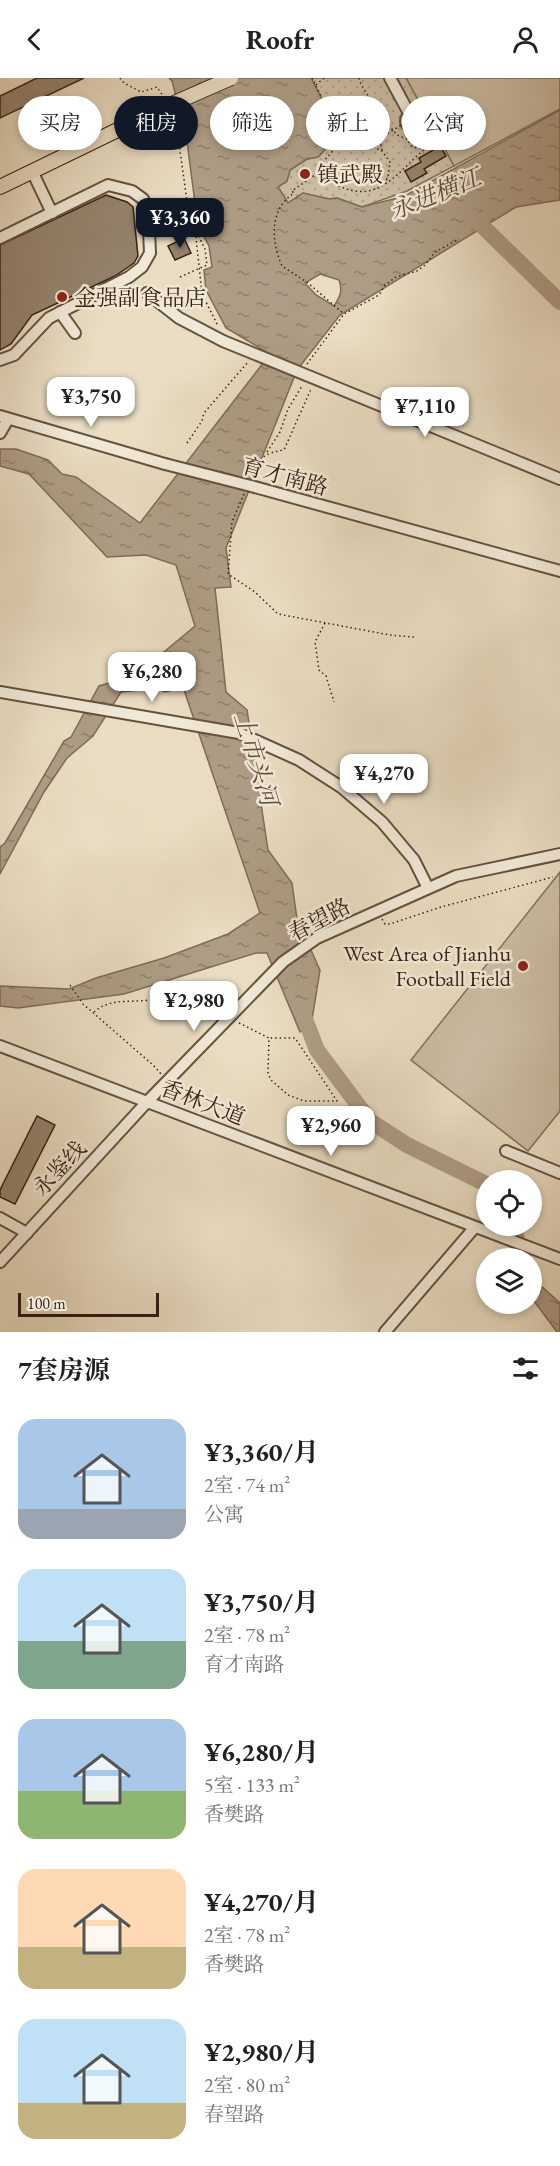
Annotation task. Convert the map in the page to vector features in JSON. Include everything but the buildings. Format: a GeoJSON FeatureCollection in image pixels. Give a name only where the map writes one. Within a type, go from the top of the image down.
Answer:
{"type":"FeatureCollection","features":[{"type":"Feature","properties":{"kind":"main road"},"geometry":{"type":"LineString","coordinates":[[1,184],[231,78]]}},
{"type":"Feature","properties":{"kind":"street"},"geometry":{"type":"LineString","coordinates":[[390,78],[402,106]]}},
{"type":"Feature","properties":{"kind":"street"},"geometry":{"type":"LineString","coordinates":[[32,171],[52,213]]}},
{"type":"Feature","properties":{"kind":"street"},"geometry":{"type":"LineString","coordinates":[[0,238],[108,186],[132,191],[143,199],[148,209],[150,253],[142,267],[129,277],[60,312],[37,328],[14,355],[0,360]]}},
{"type":"Feature","properties":{"kind":"street"},"geometry":{"type":"LineString","coordinates":[[147,293],[179,318],[223,341],[560,479]]}},
{"type":"Feature","properties":{"kind":"street"},"geometry":{"type":"LineString","coordinates":[[60,312],[75,333]]}},
{"type":"Feature","properties":{"kind":"street"},"geometry":{"type":"LineString","coordinates":[[0,433],[4,418]]}},
{"type":"Feature","properties":{"kind":"street","name":"育才南路"},"geometry":{"type":"LineString","coordinates":[[4,418],[560,571]]}},
{"type":"Feature","properties":{"kind":"street"},"geometry":{"type":"LineString","coordinates":[[0,692],[238,733],[299,760],[340,787],[382,822],[414,860],[428,888]]}},
{"type":"Feature","properties":{"kind":"street","name":"春望路"},"geometry":{"type":"LineString","coordinates":[[147,1102],[261,982],[282,963],[317,938],[456,876],[560,854]]}},
{"type":"Feature","properties":{"kind":"street","name":"香林大道"},"geometry":{"type":"LineString","coordinates":[[0,1046],[560,1259]]}},
{"type":"Feature","properties":{"kind":"street","name":"永鉴线"},"geometry":{"type":"LineString","coordinates":[[0,1262],[147,1102]]}},
{"type":"Feature","properties":{"kind":"street"},"geometry":{"type":"LineString","coordinates":[[506,1151],[560,1173]]}},
{"type":"Feature","properties":{"kind":"street"},"geometry":{"type":"LineString","coordinates":[[0,1218],[27,1233]]}},
{"type":"Feature","properties":{"kind":"street"},"geometry":{"type":"LineString","coordinates":[[385,1332],[475,1227]]}},
{"type":"Feature","properties":{"kind":"path"},"geometry":{"type":"LineString","coordinates":[[120,78],[124,83],[141,92],[158,87]]}},
{"type":"Feature","properties":{"kind":"path"},"geometry":{"type":"LineString","coordinates":[[312,78],[338,129],[339,138],[330,156],[321,164],[319,172],[292,191],[294,193],[286,198],[279,208],[274,220],[274,240],[278,257],[286,271],[308,283],[344,314]]}},
{"type":"Feature","properties":{"kind":"path"},"geometry":{"type":"LineString","coordinates":[[315,85],[324,78]]}},
{"type":"Feature","properties":{"kind":"path"},"geometry":{"type":"LineString","coordinates":[[359,78],[367,96]]}},
{"type":"Feature","properties":{"kind":"path"},"geometry":{"type":"LineString","coordinates":[[390,126],[397,135],[402,137]]}},
{"type":"Feature","properties":{"kind":"path"},"geometry":{"type":"LineString","coordinates":[[390,132],[402,126]]}},
{"type":"Feature","properties":{"kind":"path"},"geometry":{"type":"LineString","coordinates":[[180,150],[191,229],[195,228]]}},
{"type":"Feature","properties":{"kind":"path"},"geometry":{"type":"LineString","coordinates":[[319,172],[340,186],[352,190],[363,191],[382,187],[423,150]]}},
{"type":"Feature","properties":{"kind":"path"},"geometry":{"type":"LineString","coordinates":[[382,151],[388,156],[390,168],[382,187]]}},
{"type":"Feature","properties":{"kind":"path"},"geometry":{"type":"LineString","coordinates":[[195,228],[202,294],[223,341]]}},
{"type":"Feature","properties":{"kind":"path"},"geometry":{"type":"LineString","coordinates":[[180,278],[207,265],[205,249],[195,228]]}},
{"type":"Feature","properties":{"kind":"path"},"geometry":{"type":"LineString","coordinates":[[311,359],[344,314],[379,295],[385,285],[396,277],[417,271],[425,266],[435,252],[459,239]]}},
{"type":"Feature","properties":{"kind":"path"},"geometry":{"type":"LineString","coordinates":[[187,443],[202,421],[204,413],[250,360],[242,356],[251,351]]}},
{"type":"Feature","properties":{"kind":"path"},"geometry":{"type":"LineString","coordinates":[[266,453],[284,450],[311,390],[305,373]]}},
{"type":"Feature","properties":{"kind":"path"},"geometry":{"type":"LineString","coordinates":[[305,373],[280,432],[255,466],[232,522],[228,574],[255,592],[278,614],[390,635],[414,637]]}},
{"type":"Feature","properties":{"kind":"path"},"geometry":{"type":"LineString","coordinates":[[326,623],[315,642],[319,670],[326,676],[334,702]]}},
{"type":"Feature","properties":{"kind":"path"},"geometry":{"type":"LineString","coordinates":[[376,911],[385,924],[390,924],[441,907],[553,877]]}},
{"type":"Feature","properties":{"kind":"path"},"geometry":{"type":"LineString","coordinates":[[93,1012],[107,1004],[156,1000],[173,990],[179,981]]}},
{"type":"Feature","properties":{"kind":"path"},"geometry":{"type":"LineString","coordinates":[[70,985],[82,1004],[153,1065],[167,1081]]}},
{"type":"Feature","properties":{"kind":"path"},"geometry":{"type":"LineString","coordinates":[[228,1017],[269,1038],[295,1038],[337,1101],[304,1101],[288,1095],[271,1080],[268,1073],[269,1038]]}},
{"type":"Feature","properties":{"kind":"shaded area"},"geometry":{"type":"Polygon","coordinates":[[[311,78],[406,78],[416,96],[402,96],[402,150],[445,150],[454,166],[407,191],[362,207],[337,198],[329,199],[303,193],[288,203],[278,187],[287,181],[290,170],[307,159],[318,157],[324,150],[390,150],[390,96],[320,96],[311,78]]]}},
{"type":"Feature","properties":{"kind":"shaded area"},"geometry":{"type":"Polygon","coordinates":[[[406,78],[560,78],[560,109],[486,149],[486,96],[416,96],[406,78]]]}},
{"type":"Feature","properties":{"kind":"shaded area"},"geometry":{"type":"Polygon","coordinates":[[[445,150],[484,150],[454,166],[445,150]]]}},
{"type":"Feature","properties":{"kind":"shaded area","name":"West Area of Jianhu Football Field"},"geometry":{"type":"Polygon","coordinates":[[[560,872],[560,1111],[528,1151],[411,1060],[560,872]]]}},
{"type":"Feature","properties":{"kind":"water","name":"永进横江"},"geometry":{"type":"Polygon","coordinates":[[[169,78],[311,78],[320,96],[306,96],[306,150],[324,150],[318,157],[307,159],[290,170],[287,181],[278,187],[288,203],[303,193],[329,199],[337,198],[362,207],[405,196],[560,110],[560,200],[516,207],[340,315],[297,370],[226,548],[231,587],[215,588],[226,692],[247,710],[268,850],[292,883],[297,919],[320,970],[311,1026],[300,1032],[267,953],[256,953],[124,994],[18,1008],[0,1006],[0,986],[69,989],[228,934],[260,913],[183,687],[165,692],[157,688],[121,692],[93,736],[67,758],[44,792],[0,874],[0,847],[5,843],[64,741],[71,737],[99,686],[109,683],[112,679],[121,680],[128,674],[124,671],[129,665],[138,671],[152,666],[158,657],[195,626],[176,565],[146,555],[107,557],[29,474],[0,466],[0,449],[16,449],[48,460],[62,474],[76,477],[140,523],[270,354],[226,328],[206,290],[204,270],[212,267],[209,246],[198,226],[188,150],[198,150],[198,96],[176,96],[169,78]],[[320,274],[305,283],[316,295],[334,306],[341,287],[339,280],[320,274]]]}},
{"type":"Feature","properties":{"kind":"water"},"geometry":{"type":"Polygon","coordinates":[[[542,1287],[560,1303],[560,1332],[557,1332],[542,1312],[542,1287]]]}},
{"type":"Feature","properties":{"kind":"waterway"},"geometry":{"type":"LineString","coordinates":[[469,213],[560,302]]}},
{"type":"Feature","properties":{"kind":"waterway","name":"上市头河"},"geometry":{"type":"LineString","coordinates":[[300,1006],[317,1050],[370,1121],[407,1145],[476,1179]]}},
{"type":"Feature","properties":{"kind":"waterway","name":"上市头河"},"geometry":{"type":"LineString","coordinates":[[516,1236],[519,1248]]}},
{"type":"Feature","properties":{"kind":"place","name":"镇武殿"},"geometry":{"type":"Point","coordinates":[305,174]}},
{"type":"Feature","properties":{"kind":"place","name":"金强副食品店"},"geometry":{"type":"Point","coordinates":[62,297]}},
{"type":"Feature","properties":{"kind":"place","name":"West Area of Jianhu Football Field"},"geometry":{"type":"Point","coordinates":[523,966]}}]}
